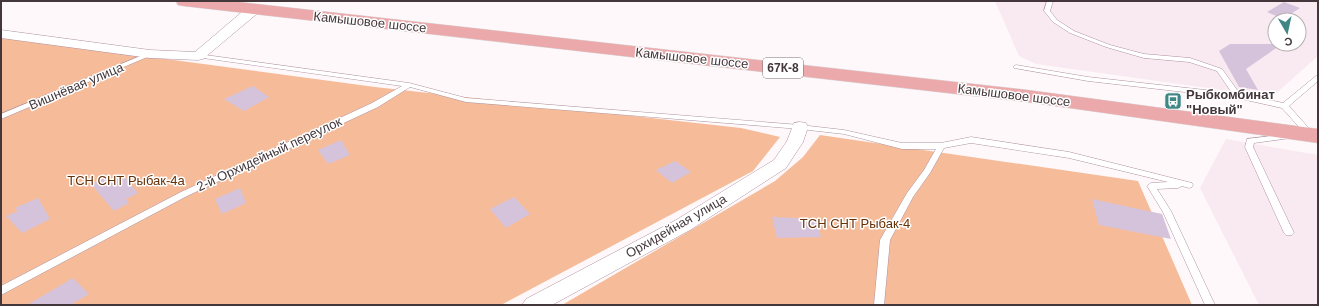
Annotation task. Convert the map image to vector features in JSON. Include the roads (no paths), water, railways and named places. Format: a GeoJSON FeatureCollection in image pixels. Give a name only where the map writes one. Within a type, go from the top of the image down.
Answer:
{"type":"FeatureCollection","features":[{"type":"Feature","properties":{"kind":"main road","name":"Камышовое шоссе"},"geometry":{"type":"LineString","coordinates":[[184,1],[1026,96],[1314,135]]}},
{"type":"Feature","properties":{"kind":"street"},"geometry":{"type":"LineString","coordinates":[[1,34],[150,54],[198,56],[254,9]]}},
{"type":"Feature","properties":{"kind":"street","name":"Орхидейная улица"},"geometry":{"type":"LineString","coordinates":[[533,305],[683,225],[780,164],[795,142],[800,127]]}},
{"type":"Feature","properties":{"kind":"lane"},"geometry":{"type":"LineString","coordinates":[[1050,1],[1047,11],[1055,21],[1072,32],[1108,46],[1144,56],[1190,60],[1220,70],[1237,96]]}},
{"type":"Feature","properties":{"kind":"lane","name":"Вишнёвая улица"},"geometry":{"type":"LineString","coordinates":[[1,117],[150,54]]}},
{"type":"Feature","properties":{"kind":"lane"},"geometry":{"type":"LineString","coordinates":[[198,56],[409,85],[466,100],[800,127],[844,132],[902,146],[941,146],[971,140],[1069,155],[1189,185],[1151,186],[1167,211],[1210,305]]}},
{"type":"Feature","properties":{"kind":"lane"},"geometry":{"type":"LineString","coordinates":[[1016,67],[1088,79],[1237,96],[1285,106],[1314,135]]}},
{"type":"Feature","properties":{"kind":"lane"},"geometry":{"type":"LineString","coordinates":[[1285,106],[1318,77]]}},
{"type":"Feature","properties":{"kind":"lane","name":"2-й Орхидейный переулок"},"geometry":{"type":"LineString","coordinates":[[1,291],[184,194],[375,105],[409,85]]}},
{"type":"Feature","properties":{"kind":"lane"},"geometry":{"type":"LineString","coordinates":[[1289,233],[1249,147],[1250,141],[1314,135]]}},
{"type":"Feature","properties":{"kind":"lane"},"geometry":{"type":"LineString","coordinates":[[879,305],[885,240],[910,195],[927,171],[941,146]]}},
{"type":"Feature","properties":{"kind":"place","name":"Рыбкомбинат \"Новый\""},"geometry":{"type":"Point","coordinates":[1173,101]}},
{"type":"Feature","properties":{"kind":"park label","name":"ТСН СНТ Рыбак-4а"},"geometry":{"type":"Point","coordinates":[126,180]}},
{"type":"Feature","properties":{"kind":"park label","name":"ТСН СНТ Рыбак-4"},"geometry":{"type":"Point","coordinates":[855,223]}}]}
